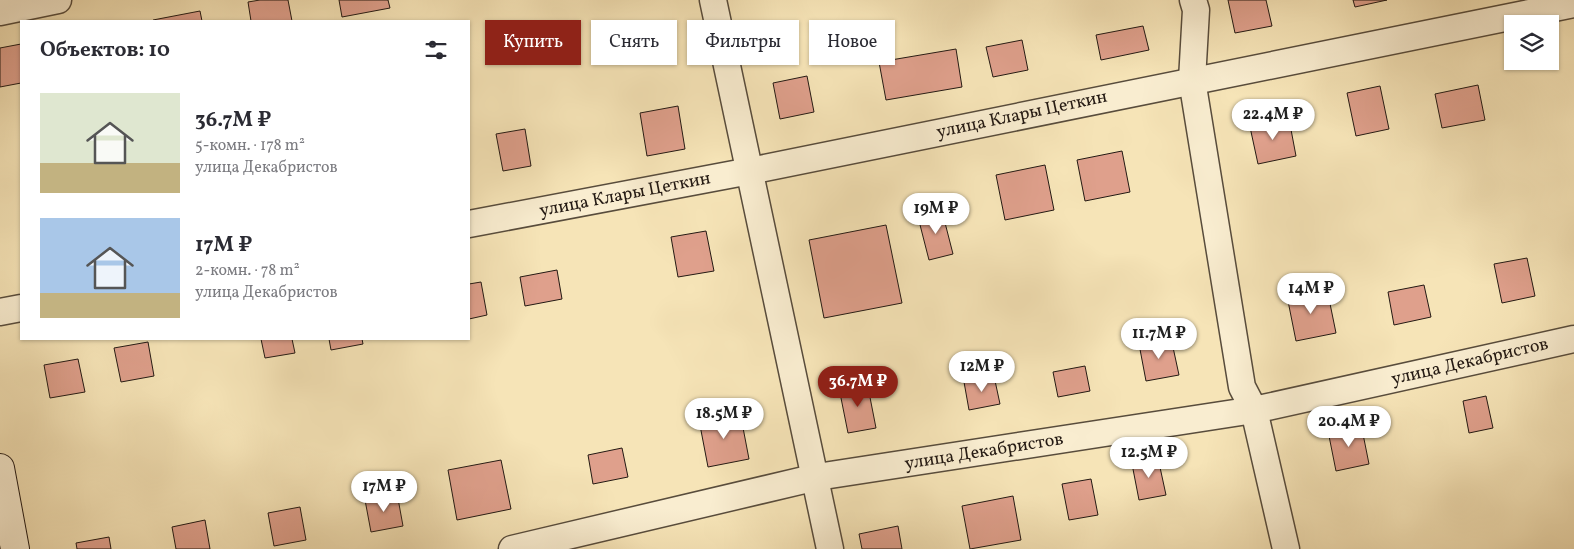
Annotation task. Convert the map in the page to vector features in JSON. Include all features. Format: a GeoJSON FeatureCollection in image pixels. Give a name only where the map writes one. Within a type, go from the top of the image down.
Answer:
{"type":"FeatureCollection","features":[{"type":"Feature","properties":{"kind":"main road"},"geometry":{"type":"LineString","coordinates":[[0,468],[15,549]]}},
{"type":"Feature","properties":{"kind":"street"},"geometry":{"type":"LineString","coordinates":[[0,12],[58,0]]}},
{"type":"Feature","properties":{"kind":"street"},"geometry":{"type":"LineString","coordinates":[[713,0],[817,477],[830,549]]}},
{"type":"Feature","properties":{"kind":"street"},"geometry":{"type":"LineString","coordinates":[[1193,0],[1196,10],[1192,80],[1242,387],[1254,410],[1286,549]]}},
{"type":"Feature","properties":{"kind":"street","name":"улица Клары Цеткин"},"geometry":{"type":"LineString","coordinates":[[470,224],[750,172],[1192,80],[1574,4]]}},
{"type":"Feature","properties":{"kind":"street"},"geometry":{"type":"LineString","coordinates":[[0,312],[20,308]]}},
{"type":"Feature","properties":{"kind":"street","name":"улица Декабристов"},"geometry":{"type":"LineString","coordinates":[[512,549],[817,477],[1254,410],[1574,339]]}},
{"type":"Feature","properties":{"kind":"building"},"geometry":{"type":"Polygon","coordinates":[[[288,0],[292,20],[251,20],[248,2],[288,0]]]}},
{"type":"Feature","properties":{"kind":"building"},"geometry":{"type":"Polygon","coordinates":[[[339,0],[388,0],[390,8],[342,17],[339,0]]]}},
{"type":"Feature","properties":{"kind":"building"},"geometry":{"type":"Polygon","coordinates":[[[1228,0],[1266,0],[1272,26],[1235,33],[1228,0]]]}},
{"type":"Feature","properties":{"kind":"building"},"geometry":{"type":"Polygon","coordinates":[[[1353,0],[1387,0],[1355,7],[1353,0]]]}},
{"type":"Feature","properties":{"kind":"building"},"geometry":{"type":"Polygon","coordinates":[[[200,11],[202,20],[153,20],[200,11]]]}},
{"type":"Feature","properties":{"kind":"building"},"geometry":{"type":"Polygon","coordinates":[[[1143,26],[1149,50],[1101,60],[1096,35],[1143,26]]]}},
{"type":"Feature","properties":{"kind":"building"},"geometry":{"type":"Polygon","coordinates":[[[1022,40],[1028,70],[993,77],[986,47],[1022,40]]]}},
{"type":"Feature","properties":{"kind":"building"},"geometry":{"type":"Polygon","coordinates":[[[20,44],[20,83],[0,87],[0,48],[20,44]]]}},
{"type":"Feature","properties":{"kind":"building"},"geometry":{"type":"Polygon","coordinates":[[[956,49],[962,87],[886,100],[880,65],[895,65],[895,59],[956,49]]]}},
{"type":"Feature","properties":{"kind":"building"},"geometry":{"type":"Polygon","coordinates":[[[807,76],[814,112],[780,119],[773,83],[807,76]]]}},
{"type":"Feature","properties":{"kind":"building"},"geometry":{"type":"Polygon","coordinates":[[[1478,85],[1485,120],[1442,128],[1435,94],[1478,85]]]}},
{"type":"Feature","properties":{"kind":"building"},"geometry":{"type":"Polygon","coordinates":[[[1380,86],[1389,129],[1356,136],[1347,93],[1380,86]]]}},
{"type":"Feature","properties":{"kind":"building"},"geometry":{"type":"Polygon","coordinates":[[[678,106],[685,149],[647,156],[640,113],[678,106]]]}},
{"type":"Feature","properties":{"kind":"building"},"geometry":{"type":"Polygon","coordinates":[[[1289,119],[1296,156],[1258,164],[1250,127],[1289,119]]]}},
{"type":"Feature","properties":{"kind":"building"},"geometry":{"type":"Polygon","coordinates":[[[525,129],[531,166],[503,171],[496,134],[525,129]]]}},
{"type":"Feature","properties":{"kind":"building"},"geometry":{"type":"Polygon","coordinates":[[[1122,151],[1130,192],[1085,201],[1077,160],[1122,151]]]}},
{"type":"Feature","properties":{"kind":"building"},"geometry":{"type":"Polygon","coordinates":[[[1045,165],[1054,210],[1005,220],[996,175],[1045,165]]]}},
{"type":"Feature","properties":{"kind":"building"},"geometry":{"type":"Polygon","coordinates":[[[942,211],[953,254],[929,260],[918,217],[942,211]]]}},
{"type":"Feature","properties":{"kind":"building"},"geometry":{"type":"Polygon","coordinates":[[[886,225],[902,303],[824,318],[809,240],[886,225]]]}},
{"type":"Feature","properties":{"kind":"building"},"geometry":{"type":"Polygon","coordinates":[[[706,231],[714,271],[678,277],[671,237],[706,231]]]}},
{"type":"Feature","properties":{"kind":"building"},"geometry":{"type":"Polygon","coordinates":[[[1527,258],[1535,296],[1502,303],[1494,264],[1527,258]]]}},
{"type":"Feature","properties":{"kind":"building"},"geometry":{"type":"Polygon","coordinates":[[[557,270],[562,299],[525,306],[520,277],[557,270]]]}},
{"type":"Feature","properties":{"kind":"building"},"geometry":{"type":"Polygon","coordinates":[[[481,282],[487,315],[470,319],[470,284],[481,282]]]}},
{"type":"Feature","properties":{"kind":"building"},"geometry":{"type":"Polygon","coordinates":[[[1424,285],[1431,317],[1394,325],[1388,292],[1424,285]]]}},
{"type":"Feature","properties":{"kind":"building"},"geometry":{"type":"Polygon","coordinates":[[[1327,289],[1336,333],[1296,341],[1287,296],[1327,289]]]}},
{"type":"Feature","properties":{"kind":"building"},"geometry":{"type":"Polygon","coordinates":[[[1171,338],[1179,375],[1146,381],[1139,344],[1171,338]]]}},
{"type":"Feature","properties":{"kind":"building"},"geometry":{"type":"Polygon","coordinates":[[[261,340],[292,340],[295,353],[265,358],[261,340]]]}},
{"type":"Feature","properties":{"kind":"building"},"geometry":{"type":"Polygon","coordinates":[[[329,340],[362,340],[363,344],[331,350],[329,340]]]}},
{"type":"Feature","properties":{"kind":"building"},"geometry":{"type":"Polygon","coordinates":[[[148,342],[154,376],[121,382],[114,348],[148,342]]]}},
{"type":"Feature","properties":{"kind":"building"},"geometry":{"type":"Polygon","coordinates":[[[78,359],[85,392],[50,398],[44,365],[78,359]]]}},
{"type":"Feature","properties":{"kind":"building"},"geometry":{"type":"Polygon","coordinates":[[[1085,366],[1090,391],[1058,397],[1053,372],[1085,366]]]}},
{"type":"Feature","properties":{"kind":"building"},"geometry":{"type":"Polygon","coordinates":[[[994,376],[1000,404],[969,410],[964,382],[994,376]]]}},
{"type":"Feature","properties":{"kind":"building"},"geometry":{"type":"Polygon","coordinates":[[[867,382],[876,428],[848,433],[839,388],[867,382]]]}},
{"type":"Feature","properties":{"kind":"building"},"geometry":{"type":"Polygon","coordinates":[[[1486,396],[1493,428],[1469,433],[1463,401],[1486,396]]]}},
{"type":"Feature","properties":{"kind":"building"},"geometry":{"type":"Polygon","coordinates":[[[740,412],[749,459],[708,467],[699,420],[740,412]]]}},
{"type":"Feature","properties":{"kind":"building"},"geometry":{"type":"Polygon","coordinates":[[[1361,424],[1369,464],[1336,471],[1328,431],[1361,424]]]}},
{"type":"Feature","properties":{"kind":"building"},"geometry":{"type":"Polygon","coordinates":[[[622,448],[628,477],[593,484],[588,455],[622,448]]]}},
{"type":"Feature","properties":{"kind":"building"},"geometry":{"type":"Polygon","coordinates":[[[1158,458],[1166,495],[1139,500],[1132,464],[1158,458]]]}},
{"type":"Feature","properties":{"kind":"building"},"geometry":{"type":"Polygon","coordinates":[[[501,460],[511,509],[457,520],[448,470],[501,460]]]}},
{"type":"Feature","properties":{"kind":"building"},"geometry":{"type":"Polygon","coordinates":[[[1091,479],[1098,515],[1069,520],[1062,484],[1091,479]]]}},
{"type":"Feature","properties":{"kind":"building"},"geometry":{"type":"Polygon","coordinates":[[[397,493],[403,526],[371,532],[365,500],[397,493]]]}},
{"type":"Feature","properties":{"kind":"building"},"geometry":{"type":"Polygon","coordinates":[[[1013,496],[1021,540],[970,549],[962,506],[1013,496]]]}},
{"type":"Feature","properties":{"kind":"building"},"geometry":{"type":"Polygon","coordinates":[[[300,507],[306,540],[274,546],[268,513],[300,507]]]}},
{"type":"Feature","properties":{"kind":"building"},"geometry":{"type":"Polygon","coordinates":[[[205,520],[210,549],[176,549],[172,527],[205,520]]]}},
{"type":"Feature","properties":{"kind":"building"},"geometry":{"type":"Polygon","coordinates":[[[898,526],[902,549],[862,549],[859,534],[898,526]]]}},
{"type":"Feature","properties":{"kind":"building"},"geometry":{"type":"Polygon","coordinates":[[[109,537],[111,549],[77,549],[76,543],[109,537]]]}}]}
